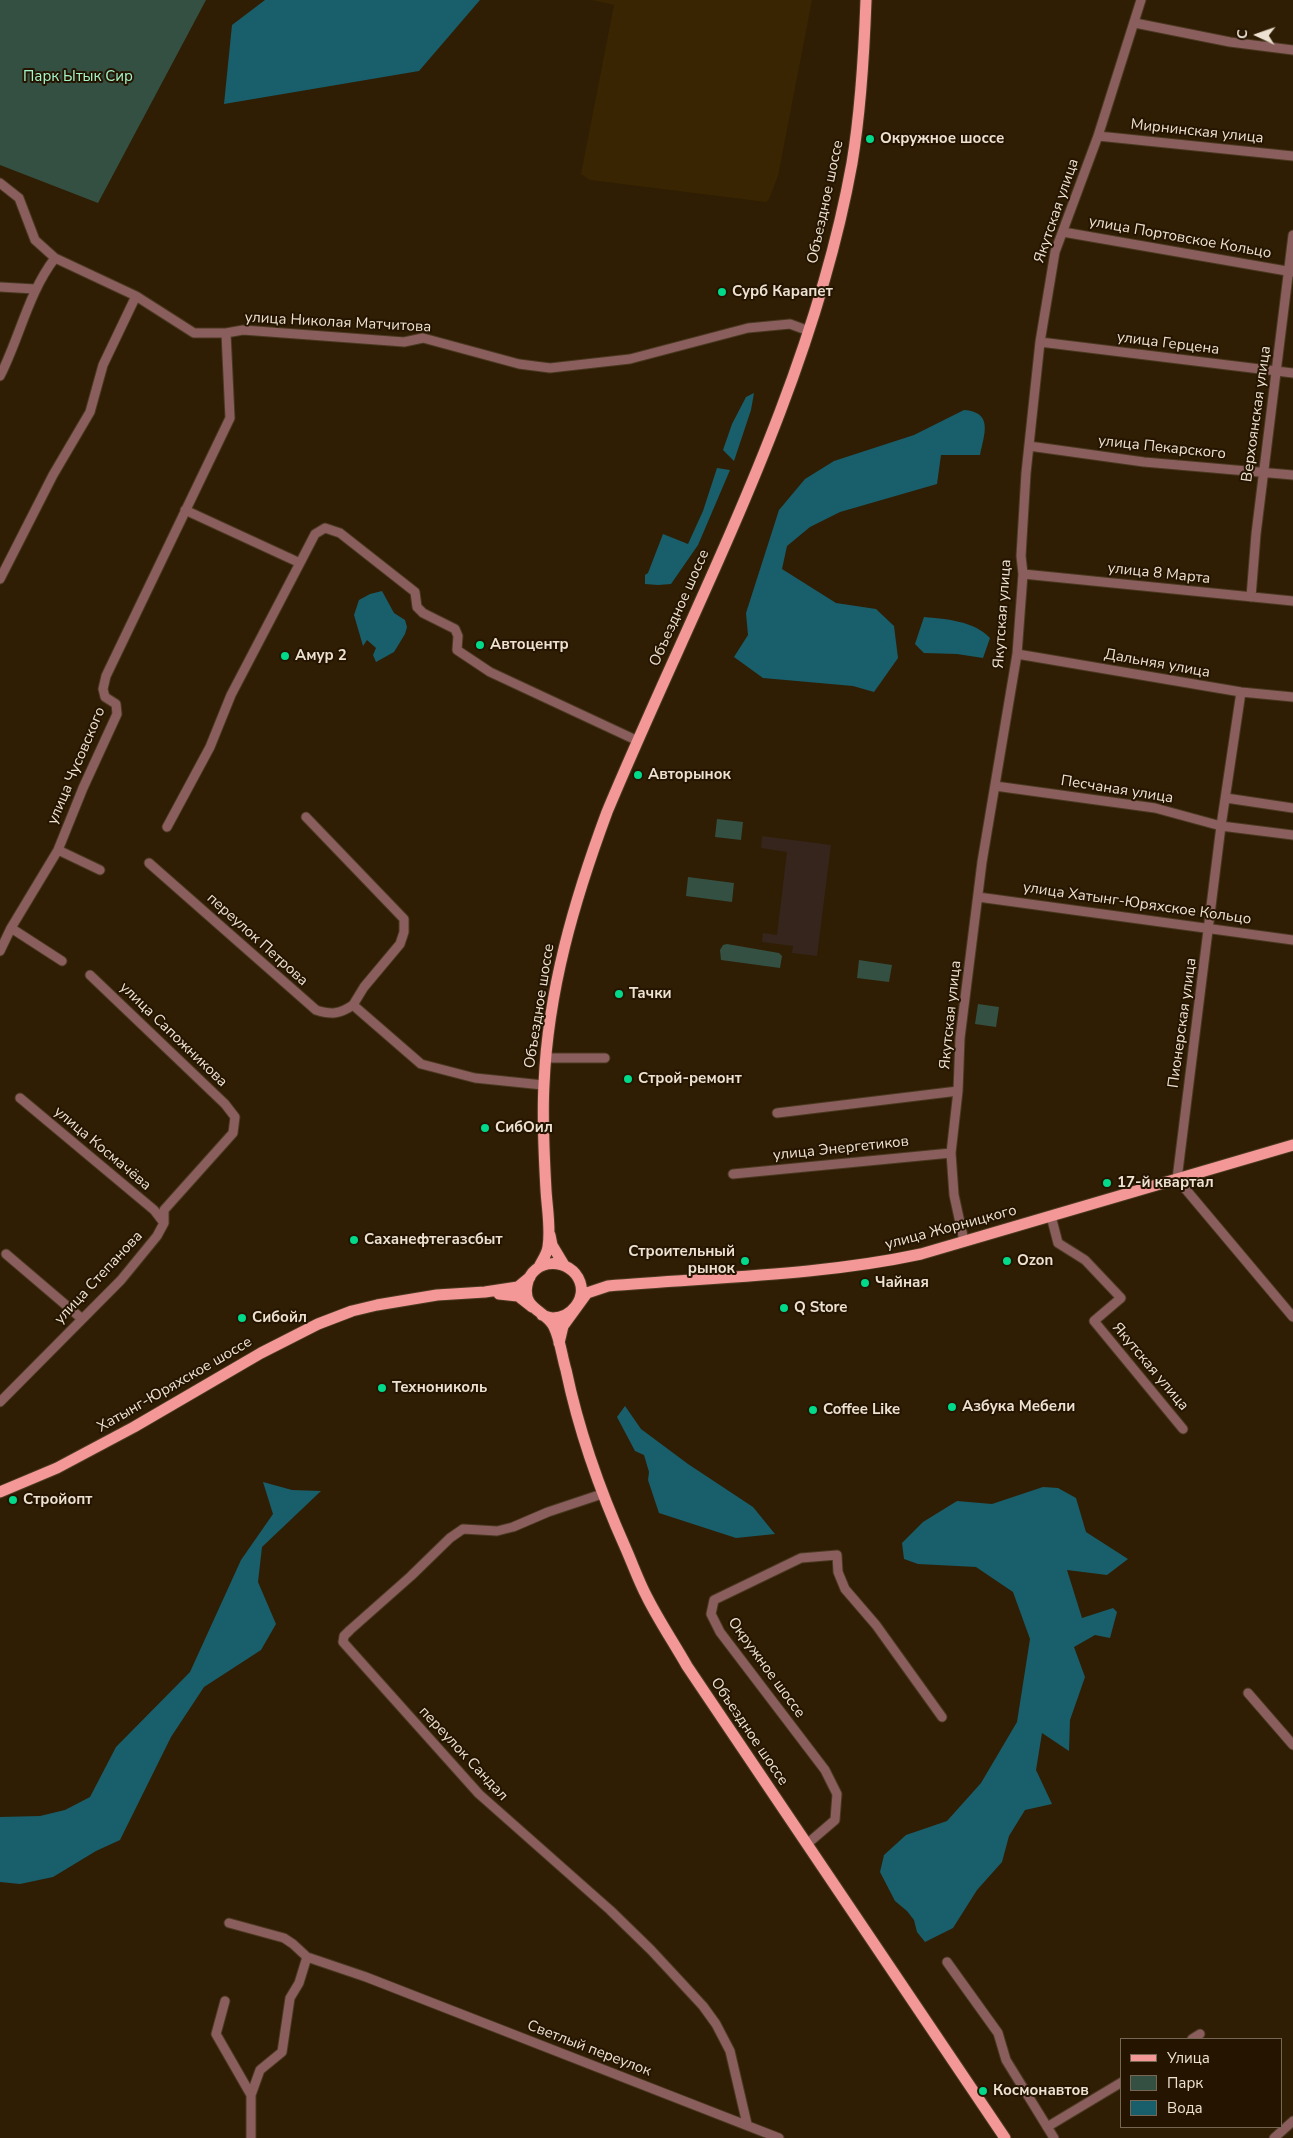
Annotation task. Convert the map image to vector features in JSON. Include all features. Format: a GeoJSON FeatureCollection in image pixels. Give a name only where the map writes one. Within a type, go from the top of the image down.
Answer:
{"type":"FeatureCollection","features":[{"type":"Feature","properties":{"kind":"main road","name":"Объездное шоссе"},"geometry":{"type":"LineString","coordinates":[[568,1267],[552,1245],[549,1229],[544,1156],[546,1058],[553,1000],[565,940],[586,867],[607,812],[769,438],[809,331],[834,246],[852,162],[861,93],[866,0]]}},
{"type":"Feature","properties":{"kind":"main road","name":"улица Жорницкого"},"geometry":{"type":"LineString","coordinates":[[568,1267],[586,1283],[608,1286],[838,1268],[913,1256],[1293,1145]]}},
{"type":"Feature","properties":{"kind":"main road","name":"Объездное шоссе"},"geometry":{"type":"LineString","coordinates":[[539,1267],[548,1246],[549,1229]]}},
{"type":"Feature","properties":{"kind":"main road"},"geometry":{"type":"LineString","coordinates":[[559,1344],[563,1326],[576,1307],[581,1293],[581,1284],[568,1267],[547,1264],[539,1267],[530,1277],[527,1293],[532,1308],[542,1315],[553,1318],[565,1316],[576,1307]]}},
{"type":"Feature","properties":{"kind":"main road","name":"Хатынг-Юряхское шоссе"},"geometry":{"type":"LineString","coordinates":[[0,1492],[57,1468],[134,1427],[262,1353],[318,1324],[377,1304],[436,1294],[485,1292],[518,1287],[530,1277]]}},
{"type":"Feature","properties":{"kind":"main road","name":"улица Жорницкого"},"geometry":{"type":"LineString","coordinates":[[576,1307],[587,1293],[608,1286]]}},
{"type":"Feature","properties":{"kind":"main road","name":"Хатынг-Юряхское шоссе"},"geometry":{"type":"LineString","coordinates":[[485,1292],[518,1296],[532,1308]]}},
{"type":"Feature","properties":{"kind":"main road","name":"Объездное шоссе"},"geometry":{"type":"LineString","coordinates":[[542,1315],[553,1325],[576,1418],[602,1494],[647,1598],[687,1666],[1005,2138]]}},
{"type":"Feature","properties":{"kind":"street","name":"Якутская улица"},"geometry":{"type":"LineString","coordinates":[[964,1241],[954,1195],[951,1153],[958,1091],[960,1038],[994,786],[1017,654],[1023,574],[1021,556],[1029,446],[1040,342],[1055,252],[1098,136],[1142,0]]}},
{"type":"Feature","properties":{"kind":"street"},"geometry":{"type":"LineString","coordinates":[[1135,23],[1230,42],[1293,50]]}},
{"type":"Feature","properties":{"kind":"street","name":"Мирнинская улица"},"geometry":{"type":"LineString","coordinates":[[1098,136],[1293,156]]}},
{"type":"Feature","properties":{"kind":"street","name":"улица Николая Матчитова"},"geometry":{"type":"LineString","coordinates":[[0,183],[19,198],[34,240],[55,258],[136,296],[194,333],[226,334],[244,330],[404,342],[423,338],[519,364],[550,368],[630,359],[748,328],[790,324],[809,331]]}},
{"type":"Feature","properties":{"kind":"street","name":"улица Портовское Кольцо"},"geometry":{"type":"LineString","coordinates":[[1063,232],[1291,271]]}},
{"type":"Feature","properties":{"kind":"street","name":"Верхоянская улица"},"geometry":{"type":"LineString","coordinates":[[1251,597],[1263,471],[1291,271],[1293,235]]}},
{"type":"Feature","properties":{"kind":"street"},"geometry":{"type":"LineString","coordinates":[[0,376],[9,358],[35,289],[55,258]]}},
{"type":"Feature","properties":{"kind":"street"},"geometry":{"type":"LineString","coordinates":[[0,287],[35,289]]}},
{"type":"Feature","properties":{"kind":"street"},"geometry":{"type":"LineString","coordinates":[[0,579],[53,476],[90,412],[103,365],[136,296]]}},
{"type":"Feature","properties":{"kind":"street","name":"улица Чусовского"},"geometry":{"type":"LineString","coordinates":[[0,951],[11,928],[58,850],[83,788],[117,714],[116,704],[105,697],[103,689],[106,676],[230,418],[226,334]]}},
{"type":"Feature","properties":{"kind":"street","name":"улица Герцена"},"geometry":{"type":"LineString","coordinates":[[1040,342],[1293,373]]}},
{"type":"Feature","properties":{"kind":"street","name":"улица Пекарского"},"geometry":{"type":"LineString","coordinates":[[1029,446],[1144,462],[1293,475]]}},
{"type":"Feature","properties":{"kind":"street"},"geometry":{"type":"LineString","coordinates":[[185,510],[300,563]]}},
{"type":"Feature","properties":{"kind":"street"},"geometry":{"type":"LineString","coordinates":[[167,827],[202,762],[231,695],[314,534],[325,528],[340,533],[415,592],[417,607],[423,613],[455,629],[458,636],[458,650],[490,672],[638,741]]}},
{"type":"Feature","properties":{"kind":"street","name":"улица 8 Марта"},"geometry":{"type":"LineString","coordinates":[[1023,574],[1293,601]]}},
{"type":"Feature","properties":{"kind":"street","name":"Дальняя улица"},"geometry":{"type":"LineString","coordinates":[[1017,654],[1241,692],[1293,697]]}},
{"type":"Feature","properties":{"kind":"street","name":"Пионерская улица"},"geometry":{"type":"LineString","coordinates":[[1177,1179],[1241,692]]}},
{"type":"Feature","properties":{"kind":"street","name":"Песчаная улица"},"geometry":{"type":"LineString","coordinates":[[994,786],[1155,808],[1222,826],[1293,835]]}},
{"type":"Feature","properties":{"kind":"street"},"geometry":{"type":"LineString","coordinates":[[1226,798],[1293,808]]}},
{"type":"Feature","properties":{"kind":"street"},"geometry":{"type":"LineString","coordinates":[[306,818],[404,919],[404,932],[400,944],[364,987],[353,1005],[421,1064],[475,1078],[544,1085]]}},
{"type":"Feature","properties":{"kind":"street"},"geometry":{"type":"LineString","coordinates":[[58,850],[100,870]]}},
{"type":"Feature","properties":{"kind":"street","name":"переулок Петрова"},"geometry":{"type":"LineString","coordinates":[[149,863],[316,1010],[329,1015],[343,1012],[353,1005]]}},
{"type":"Feature","properties":{"kind":"street","name":"улица Хатынг-Юряхское Кольцо"},"geometry":{"type":"LineString","coordinates":[[978,897],[1293,940]]}},
{"type":"Feature","properties":{"kind":"street"},"geometry":{"type":"LineString","coordinates":[[11,928],[62,961]]}},
{"type":"Feature","properties":{"kind":"street","name":"улица Сапожникова"},"geometry":{"type":"LineString","coordinates":[[90,975],[225,1104],[235,1117]]}},
{"type":"Feature","properties":{"kind":"street"},"geometry":{"type":"LineString","coordinates":[[546,1058],[605,1058]]}},
{"type":"Feature","properties":{"kind":"street"},"geometry":{"type":"LineString","coordinates":[[777,1113],[958,1091]]}},
{"type":"Feature","properties":{"kind":"street","name":"улица Космачёва"},"geometry":{"type":"LineString","coordinates":[[20,1098],[154,1210],[164,1223]]}},
{"type":"Feature","properties":{"kind":"street","name":"улица Степанова"},"geometry":{"type":"LineString","coordinates":[[0,1402],[81,1318],[121,1280],[157,1236],[164,1223],[164,1210],[233,1133],[235,1117]]}},
{"type":"Feature","properties":{"kind":"street","name":"улица Энергетиков"},"geometry":{"type":"LineString","coordinates":[[733,1174],[951,1153]]}},
{"type":"Feature","properties":{"kind":"street"},"geometry":{"type":"LineString","coordinates":[[1177,1179],[1293,1317]]}},
{"type":"Feature","properties":{"kind":"street","name":"Якутская улица"},"geometry":{"type":"LineString","coordinates":[[1051,1216],[1058,1243],[1086,1260],[1121,1298],[1094,1321],[1183,1429]]}},
{"type":"Feature","properties":{"kind":"street"},"geometry":{"type":"LineString","coordinates":[[6,1254],[81,1318]]}},
{"type":"Feature","properties":{"kind":"street","name":"переулок Сандал"},"geometry":{"type":"LineString","coordinates":[[602,1494],[548,1512],[513,1527],[496,1531],[463,1529],[450,1538],[411,1576],[350,1630],[344,1636],[343,1642],[479,1794],[610,1910],[703,2006],[716,2024],[730,2050],[747,2124]]}},
{"type":"Feature","properties":{"kind":"street","name":"Окружное шоссе"},"geometry":{"type":"LineString","coordinates":[[807,1844],[835,1820],[837,1794],[825,1770],[720,1632],[711,1614],[714,1600],[801,1558],[837,1555],[838,1572],[846,1589],[876,1625],[942,1717]]}},
{"type":"Feature","properties":{"kind":"street"},"geometry":{"type":"LineString","coordinates":[[1248,1693],[1293,1745]]}},
{"type":"Feature","properties":{"kind":"street"},"geometry":{"type":"LineString","coordinates":[[229,1922],[284,1938],[307,1957],[299,1983],[290,1998],[282,2052],[260,2070],[251,2095],[251,2138]]}},
{"type":"Feature","properties":{"kind":"street","name":"Светлый переулок"},"geometry":{"type":"LineString","coordinates":[[307,1957],[388,1986],[779,2138]]}},
{"type":"Feature","properties":{"kind":"street"},"geometry":{"type":"LineString","coordinates":[[947,1962],[998,2033],[1006,2060],[1054,2138]]}},
{"type":"Feature","properties":{"kind":"street"},"geometry":{"type":"LineString","coordinates":[[225,2001],[216,2034],[251,2095]]}},
{"type":"Feature","properties":{"kind":"street"},"geometry":{"type":"LineString","coordinates":[[1194,2038],[1200,2034]]}},
{"type":"Feature","properties":{"kind":"street"},"geometry":{"type":"LineString","coordinates":[[1047,2127],[1120,2083]]}},
{"type":"Feature","properties":{"kind":"street"},"geometry":{"type":"LineString","coordinates":[[1274,2138],[1293,2121]]}},
{"type":"Feature","properties":{"kind":"shaded area"},"geometry":{"type":"Polygon","coordinates":[[[592,0],[812,0],[778,176],[766,202],[590,180],[581,174],[614,5],[592,0]]]}},
{"type":"Feature","properties":{"kind":"shaded area"},"geometry":{"type":"Polygon","coordinates":[[[762,836],[831,845],[817,956],[792,953],[793,946],[762,942],[763,933],[777,935],[787,852],[761,848],[762,836]]]}},
{"type":"Feature","properties":{"kind":"green space","name":"Парк Ытык Сир"},"geometry":{"type":"Polygon","coordinates":[[[0,0],[206,0],[98,203],[0,165],[0,0]]]}},
{"type":"Feature","properties":{"kind":"green space"},"geometry":{"type":"Polygon","coordinates":[[[717,819],[743,822],[741,840],[715,837],[717,819]]]}},
{"type":"Feature","properties":{"kind":"green space"},"geometry":{"type":"Polygon","coordinates":[[[688,877],[734,883],[732,902],[686,896],[688,877]]]}},
{"type":"Feature","properties":{"kind":"green space"},"geometry":{"type":"Polygon","coordinates":[[[727,944],[779,953],[782,956],[780,968],[721,960],[720,950],[723,945],[727,944]]]}},
{"type":"Feature","properties":{"kind":"green space"},"geometry":{"type":"Polygon","coordinates":[[[859,960],[892,965],[889,982],[857,978],[859,960]]]}},
{"type":"Feature","properties":{"kind":"green space"},"geometry":{"type":"Polygon","coordinates":[[[978,1004],[999,1007],[996,1027],[975,1024],[978,1004]]]}},
{"type":"Feature","properties":{"kind":"water"},"geometry":{"type":"Polygon","coordinates":[[[265,0],[480,0],[419,71],[224,104],[232,25],[265,0]]]}},
{"type":"Feature","properties":{"kind":"water"},"geometry":{"type":"Polygon","coordinates":[[[754,393],[751,410],[734,461],[723,450],[732,424],[746,397],[754,393]]]}},
{"type":"Feature","properties":{"kind":"water"},"geometry":{"type":"Polygon","coordinates":[[[964,410],[980,415],[983,420],[985,432],[980,455],[941,455],[937,484],[840,512],[810,527],[787,546],[782,569],[836,603],[876,609],[894,626],[898,658],[874,692],[853,686],[763,678],[734,657],[748,635],[746,613],[779,510],[805,479],[834,461],[914,435],[964,410]]]}},
{"type":"Feature","properties":{"kind":"water"},"geometry":{"type":"Polygon","coordinates":[[[717,468],[730,470],[698,545],[671,584],[645,584],[645,575],[648,573],[663,534],[688,544],[703,511],[717,468]]]}},
{"type":"Feature","properties":{"kind":"water"},"geometry":{"type":"Polygon","coordinates":[[[382,591],[394,613],[405,620],[407,627],[394,652],[376,662],[373,655],[376,648],[367,640],[363,646],[354,615],[359,600],[370,594],[382,591]]]}},
{"type":"Feature","properties":{"kind":"water"},"geometry":{"type":"Polygon","coordinates":[[[924,617],[968,624],[984,632],[990,638],[983,658],[957,654],[924,653],[915,644],[924,617]]]}},
{"type":"Feature","properties":{"kind":"water"},"geometry":{"type":"Polygon","coordinates":[[[625,1406],[641,1429],[688,1464],[753,1507],[775,1534],[736,1538],[659,1513],[648,1480],[649,1472],[644,1455],[635,1451],[617,1417],[625,1406]]]}},
{"type":"Feature","properties":{"kind":"water"},"geometry":{"type":"Polygon","coordinates":[[[263,1482],[292,1490],[321,1491],[262,1547],[258,1582],[276,1624],[261,1650],[204,1687],[171,1737],[120,1840],[96,1851],[53,1877],[20,1884],[0,1882],[0,1817],[40,1816],[65,1810],[90,1797],[116,1747],[190,1672],[241,1560],[273,1514],[263,1482]]]}},
{"type":"Feature","properties":{"kind":"water"},"geometry":{"type":"Polygon","coordinates":[[[1043,1487],[1058,1488],[1076,1498],[1086,1532],[1128,1559],[1107,1575],[1067,1570],[1082,1618],[1113,1608],[1117,1612],[1110,1638],[1095,1635],[1074,1647],[1085,1677],[1070,1720],[1069,1751],[1042,1733],[1036,1770],[1052,1804],[1025,1810],[1009,1836],[1002,1862],[977,1890],[953,1928],[925,1942],[917,1932],[914,1920],[895,1901],[880,1872],[884,1855],[906,1835],[947,1821],[981,1783],[1017,1722],[1030,1639],[1013,1592],[976,1567],[918,1564],[904,1559],[902,1543],[923,1522],[957,1501],[992,1504],[1043,1487]]]}},
{"type":"Feature","properties":{"kind":"place","name":"Окружное шоссе"},"geometry":{"type":"Point","coordinates":[870,139]}},
{"type":"Feature","properties":{"kind":"place","name":"Сурб Карапет"},"geometry":{"type":"Point","coordinates":[722,292]}},
{"type":"Feature","properties":{"kind":"place","name":"Автоцентр"},"geometry":{"type":"Point","coordinates":[480,645]}},
{"type":"Feature","properties":{"kind":"place","name":"Амур 2"},"geometry":{"type":"Point","coordinates":[285,656]}},
{"type":"Feature","properties":{"kind":"place","name":"Авторынок"},"geometry":{"type":"Point","coordinates":[638,775]}},
{"type":"Feature","properties":{"kind":"place","name":"Тачки"},"geometry":{"type":"Point","coordinates":[619,994]}},
{"type":"Feature","properties":{"kind":"place","name":"Строй-ремонт"},"geometry":{"type":"Point","coordinates":[628,1079]}},
{"type":"Feature","properties":{"kind":"place","name":"СибОил"},"geometry":{"type":"Point","coordinates":[485,1128]}},
{"type":"Feature","properties":{"kind":"place","name":"17-й квартал"},"geometry":{"type":"Point","coordinates":[1107,1183]}},
{"type":"Feature","properties":{"kind":"place","name":"Саханефтегазсбыт"},"geometry":{"type":"Point","coordinates":[354,1240]}},
{"type":"Feature","properties":{"kind":"place","name":"Строительный рынок"},"geometry":{"type":"Point","coordinates":[745,1261]}},
{"type":"Feature","properties":{"kind":"place","name":"Ozon"},"geometry":{"type":"Point","coordinates":[1007,1261]}},
{"type":"Feature","properties":{"kind":"place","name":"Чайная"},"geometry":{"type":"Point","coordinates":[865,1283]}},
{"type":"Feature","properties":{"kind":"place","name":"Q Store"},"geometry":{"type":"Point","coordinates":[784,1308]}},
{"type":"Feature","properties":{"kind":"place","name":"Сибойл"},"geometry":{"type":"Point","coordinates":[242,1318]}},
{"type":"Feature","properties":{"kind":"place","name":"Технониколь"},"geometry":{"type":"Point","coordinates":[382,1388]}},
{"type":"Feature","properties":{"kind":"place","name":"Азбука Мебели"},"geometry":{"type":"Point","coordinates":[952,1407]}},
{"type":"Feature","properties":{"kind":"place","name":"Coffee Like"},"geometry":{"type":"Point","coordinates":[813,1410]}},
{"type":"Feature","properties":{"kind":"place","name":"Стройопт"},"geometry":{"type":"Point","coordinates":[13,1500]}},
{"type":"Feature","properties":{"kind":"place","name":"Космонавтов"},"geometry":{"type":"Point","coordinates":[983,2091]}}]}
